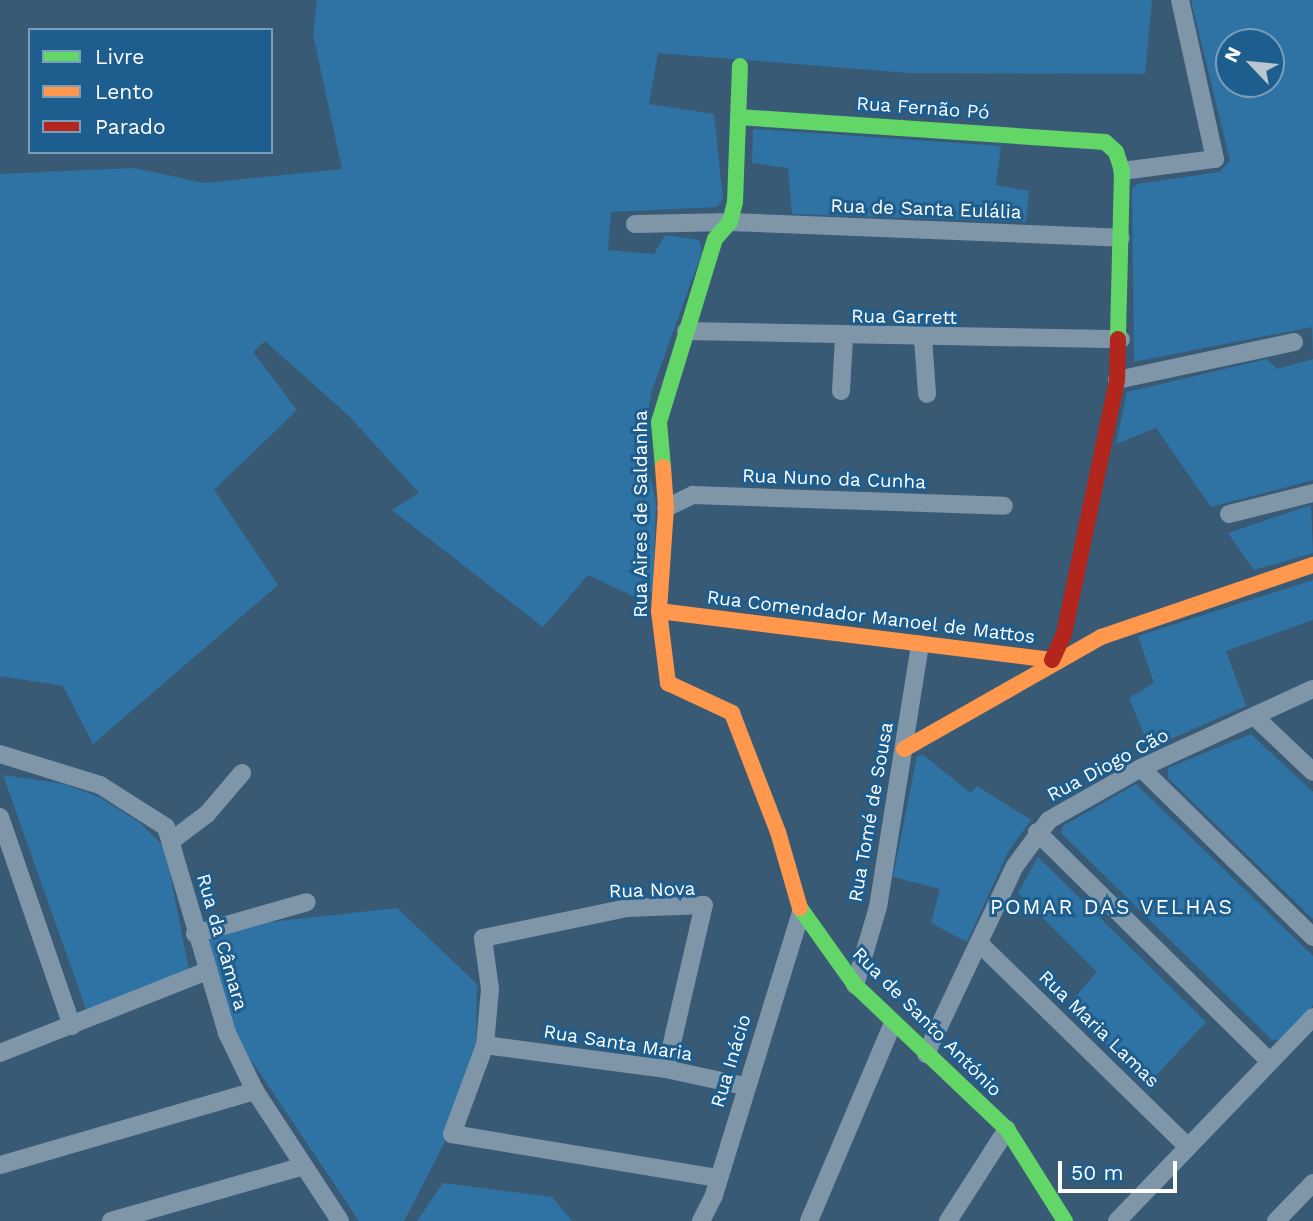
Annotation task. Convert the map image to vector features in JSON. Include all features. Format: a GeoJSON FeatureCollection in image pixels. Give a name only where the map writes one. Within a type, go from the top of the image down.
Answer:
{"type":"FeatureCollection","features":[{"type":"Feature","properties":{"kind":"street"},"geometry":{"type":"LineString","coordinates":[[904,749],[1052,660],[1064,634],[1117,380],[1122,339],[1122,171],[1215,159],[1180,0]]}},
{"type":"Feature","properties":{"kind":"street","name":"Rua Aires de Saldanha"},"geometry":{"type":"LineString","coordinates":[[668,683],[659,611],[666,508],[659,422],[715,239],[730,222],[740,66]]}},
{"type":"Feature","properties":{"kind":"street","name":"Rua Fernão Pó"},"geometry":{"type":"LineString","coordinates":[[738,117],[1105,142],[1122,171]]}},
{"type":"Feature","properties":{"kind":"street","name":"Rua de Santa Eulália"},"geometry":{"type":"LineString","coordinates":[[635,224],[730,222],[1121,238]]}},
{"type":"Feature","properties":{"kind":"street","name":"Rua Garrett"},"geometry":{"type":"LineString","coordinates":[[686,331],[844,337],[1122,339]]}},
{"type":"Feature","properties":{"kind":"street"},"geometry":{"type":"LineString","coordinates":[[841,391],[844,337]]}},
{"type":"Feature","properties":{"kind":"street"},"geometry":{"type":"LineString","coordinates":[[923,338],[927,394]]}},
{"type":"Feature","properties":{"kind":"street"},"geometry":{"type":"LineString","coordinates":[[1117,380],[1294,342]]}},
{"type":"Feature","properties":{"kind":"street"},"geometry":{"type":"LineString","coordinates":[[1229,514],[1313,494]]}},
{"type":"Feature","properties":{"kind":"street","name":"Rua Nuno da Cunha"},"geometry":{"type":"LineString","coordinates":[[666,508],[693,495],[1004,506]]}},
{"type":"Feature","properties":{"kind":"street","name":"Rua Comendador Manoel de Mattos"},"geometry":{"type":"LineString","coordinates":[[659,611],[1052,660],[1101,636],[1313,565]]}},
{"type":"Feature","properties":{"kind":"street","name":"Rua Tomé de Sousa"},"geometry":{"type":"LineString","coordinates":[[855,985],[878,907],[920,644]]}},
{"type":"Feature","properties":{"kind":"street","name":"Rua de Santo António"},"geometry":{"type":"LineString","coordinates":[[668,683],[732,713],[778,832],[801,912],[855,985],[1007,1129],[1065,1221]]}},
{"type":"Feature","properties":{"kind":"street","name":"Rua Diogo Cão"},"geometry":{"type":"LineString","coordinates":[[926,1054],[979,943],[1037,832],[1061,811],[1141,768],[1313,689]]}},
{"type":"Feature","properties":{"kind":"street"},"geometry":{"type":"LineString","coordinates":[[1254,716],[1313,772]]}},
{"type":"Feature","properties":{"kind":"street","name":"Rua da Câmara"},"geometry":{"type":"LineString","coordinates":[[0,754],[100,785],[166,827],[207,971],[255,1091],[301,1167],[340,1221]]}},
{"type":"Feature","properties":{"kind":"street"},"geometry":{"type":"LineString","coordinates":[[1141,768],[1313,937]]}},
{"type":"Feature","properties":{"kind":"street"},"geometry":{"type":"LineString","coordinates":[[171,841],[207,814],[242,773]]}},
{"type":"Feature","properties":{"kind":"street"},"geometry":{"type":"LineString","coordinates":[[0,817],[72,1026]]}},
{"type":"Feature","properties":{"kind":"street"},"geometry":{"type":"LineString","coordinates":[[1037,832],[1269,1061]]}},
{"type":"Feature","properties":{"kind":"street"},"geometry":{"type":"LineString","coordinates":[[195,934],[307,902]]}},
{"type":"Feature","properties":{"kind":"street","name":"Rua Nova"},"geometry":{"type":"LineString","coordinates":[[485,1045],[490,989],[483,938],[626,908],[704,905],[666,1069]]}},
{"type":"Feature","properties":{"kind":"street","name":"Rua Inácio"},"geometry":{"type":"LineString","coordinates":[[701,1221],[718,1178],[744,1086],[801,912]]}},
{"type":"Feature","properties":{"kind":"street","name":"Rua Maria Lamas"},"geometry":{"type":"LineString","coordinates":[[979,943],[1188,1147]]}},
{"type":"Feature","properties":{"kind":"street"},"geometry":{"type":"LineString","coordinates":[[0,1053],[207,971]]}},
{"type":"Feature","properties":{"kind":"street"},"geometry":{"type":"LineString","coordinates":[[1117,1221],[1313,1017]]}},
{"type":"Feature","properties":{"kind":"street"},"geometry":{"type":"LineString","coordinates":[[809,1221],[893,1023]]}},
{"type":"Feature","properties":{"kind":"street"},"geometry":{"type":"LineString","coordinates":[[485,1045],[452,1134],[718,1178]]}},
{"type":"Feature","properties":{"kind":"street","name":"Rua Santa Maria"},"geometry":{"type":"LineString","coordinates":[[485,1045],[666,1069],[744,1086]]}},
{"type":"Feature","properties":{"kind":"street"},"geometry":{"type":"LineString","coordinates":[[0,1165],[255,1091]]}},
{"type":"Feature","properties":{"kind":"street"},"geometry":{"type":"LineString","coordinates":[[948,1221],[1007,1129]]}},
{"type":"Feature","properties":{"kind":"street"},"geometry":{"type":"LineString","coordinates":[[111,1221],[301,1167]]}},
{"type":"Feature","properties":{"kind":"street"},"geometry":{"type":"LineString","coordinates":[[1276,1221],[1313,1183]]}},
{"type":"Feature","properties":{"kind":"shaded area"},"geometry":{"type":"Polygon","coordinates":[[[317,0],[1152,0],[1145,74],[909,73],[658,53],[649,104],[714,114],[723,198],[717,207],[611,212],[608,250],[654,254],[665,235],[699,240],[702,252],[652,390],[643,441],[656,504],[653,591],[639,599],[588,575],[543,627],[392,510],[419,493],[349,416],[265,341],[253,352],[297,410],[214,490],[278,585],[93,744],[63,686],[0,676],[0,174],[134,168],[204,183],[342,169],[313,34],[317,0]]]}},
{"type":"Feature","properties":{"kind":"shaded area"},"geometry":{"type":"Polygon","coordinates":[[[1191,0],[1313,0],[1313,359],[1312,327],[1134,362],[1132,189],[1137,184],[1219,172],[1230,161],[1191,0]]]}},
{"type":"Feature","properties":{"kind":"shaded area"},"geometry":{"type":"Polygon","coordinates":[[[753,129],[1001,146],[996,185],[1029,191],[1026,222],[792,214],[788,168],[752,163],[753,129]]]}},
{"type":"Feature","properties":{"kind":"shaded area"},"geometry":{"type":"Polygon","coordinates":[[[1267,359],[1277,369],[1313,359],[1313,480],[1211,507],[1156,428],[1116,444],[1127,392],[1267,359]]]}},
{"type":"Feature","properties":{"kind":"shaded area"},"geometry":{"type":"Polygon","coordinates":[[[1311,505],[1313,553],[1254,570],[1228,533],[1311,505]]]}},
{"type":"Feature","properties":{"kind":"shaded area"},"geometry":{"type":"Polygon","coordinates":[[[1313,580],[1313,620],[1226,651],[1246,706],[1150,748],[1129,698],[1154,683],[1138,636],[1313,580]]]}},
{"type":"Feature","properties":{"kind":"shaded area"},"geometry":{"type":"Polygon","coordinates":[[[1251,734],[1313,792],[1313,919],[1168,778],[1168,768],[1251,734]]]}},
{"type":"Feature","properties":{"kind":"shaded area"},"geometry":{"type":"Polygon","coordinates":[[[923,755],[971,793],[977,786],[1031,820],[1008,852],[967,942],[931,923],[940,889],[893,877],[917,756],[923,755]]]}},
{"type":"Feature","properties":{"kind":"shaded area"},"geometry":{"type":"Polygon","coordinates":[[[3,775],[65,784],[101,798],[139,822],[165,848],[189,970],[87,1012],[3,775]]]}},
{"type":"Feature","properties":{"kind":"shaded area"},"geometry":{"type":"Polygon","coordinates":[[[1136,784],[1313,956],[1313,1005],[1280,1040],[1272,1040],[1061,833],[1063,826],[1136,784]]]}},
{"type":"Feature","properties":{"kind":"shaded area"},"geometry":{"type":"Polygon","coordinates":[[[1038,857],[1206,1022],[1148,1084],[1067,1006],[1097,972],[1018,893],[1038,857]]]}},
{"type":"Feature","properties":{"kind":"shaded area"},"geometry":{"type":"Polygon","coordinates":[[[397,908],[477,984],[476,1050],[445,1142],[404,1221],[359,1221],[235,1036],[204,942],[251,924],[397,908]]]}},
{"type":"Feature","properties":{"kind":"shaded area"},"geometry":{"type":"Polygon","coordinates":[[[443,1183],[552,1197],[572,1221],[417,1221],[443,1183]]]}},
{"type":"Feature","properties":{"kind":"traffic: fast"},"geometry":{"type":"LineString","coordinates":[[663,467],[659,422],[715,239],[730,222],[735,202],[740,66]]}},
{"type":"Feature","properties":{"kind":"traffic: fast"},"geometry":{"type":"LineString","coordinates":[[738,117],[1105,142],[1116,152],[1122,171],[1118,339]]}},
{"type":"Feature","properties":{"kind":"traffic: fast"},"geometry":{"type":"LineString","coordinates":[[800,908],[855,985],[1007,1129],[1065,1221]]}},
{"type":"Feature","properties":{"kind":"traffic: slow"},"geometry":{"type":"LineString","coordinates":[[663,467],[666,508],[659,611],[668,683],[732,713],[778,832],[800,908]]}},
{"type":"Feature","properties":{"kind":"traffic: slow"},"geometry":{"type":"LineString","coordinates":[[904,749],[1101,637],[1313,565]]}},
{"type":"Feature","properties":{"kind":"traffic: slow"},"geometry":{"type":"LineString","coordinates":[[659,611],[1052,660]]}},
{"type":"Feature","properties":{"kind":"traffic: jam"},"geometry":{"type":"LineString","coordinates":[[1052,660],[1064,634],[1117,380],[1118,339]]}},
{"type":"Feature","properties":{"kind":"district","name":"POMAR DAS VELHAS"},"geometry":{"type":"Point","coordinates":[1112,907]}}]}
